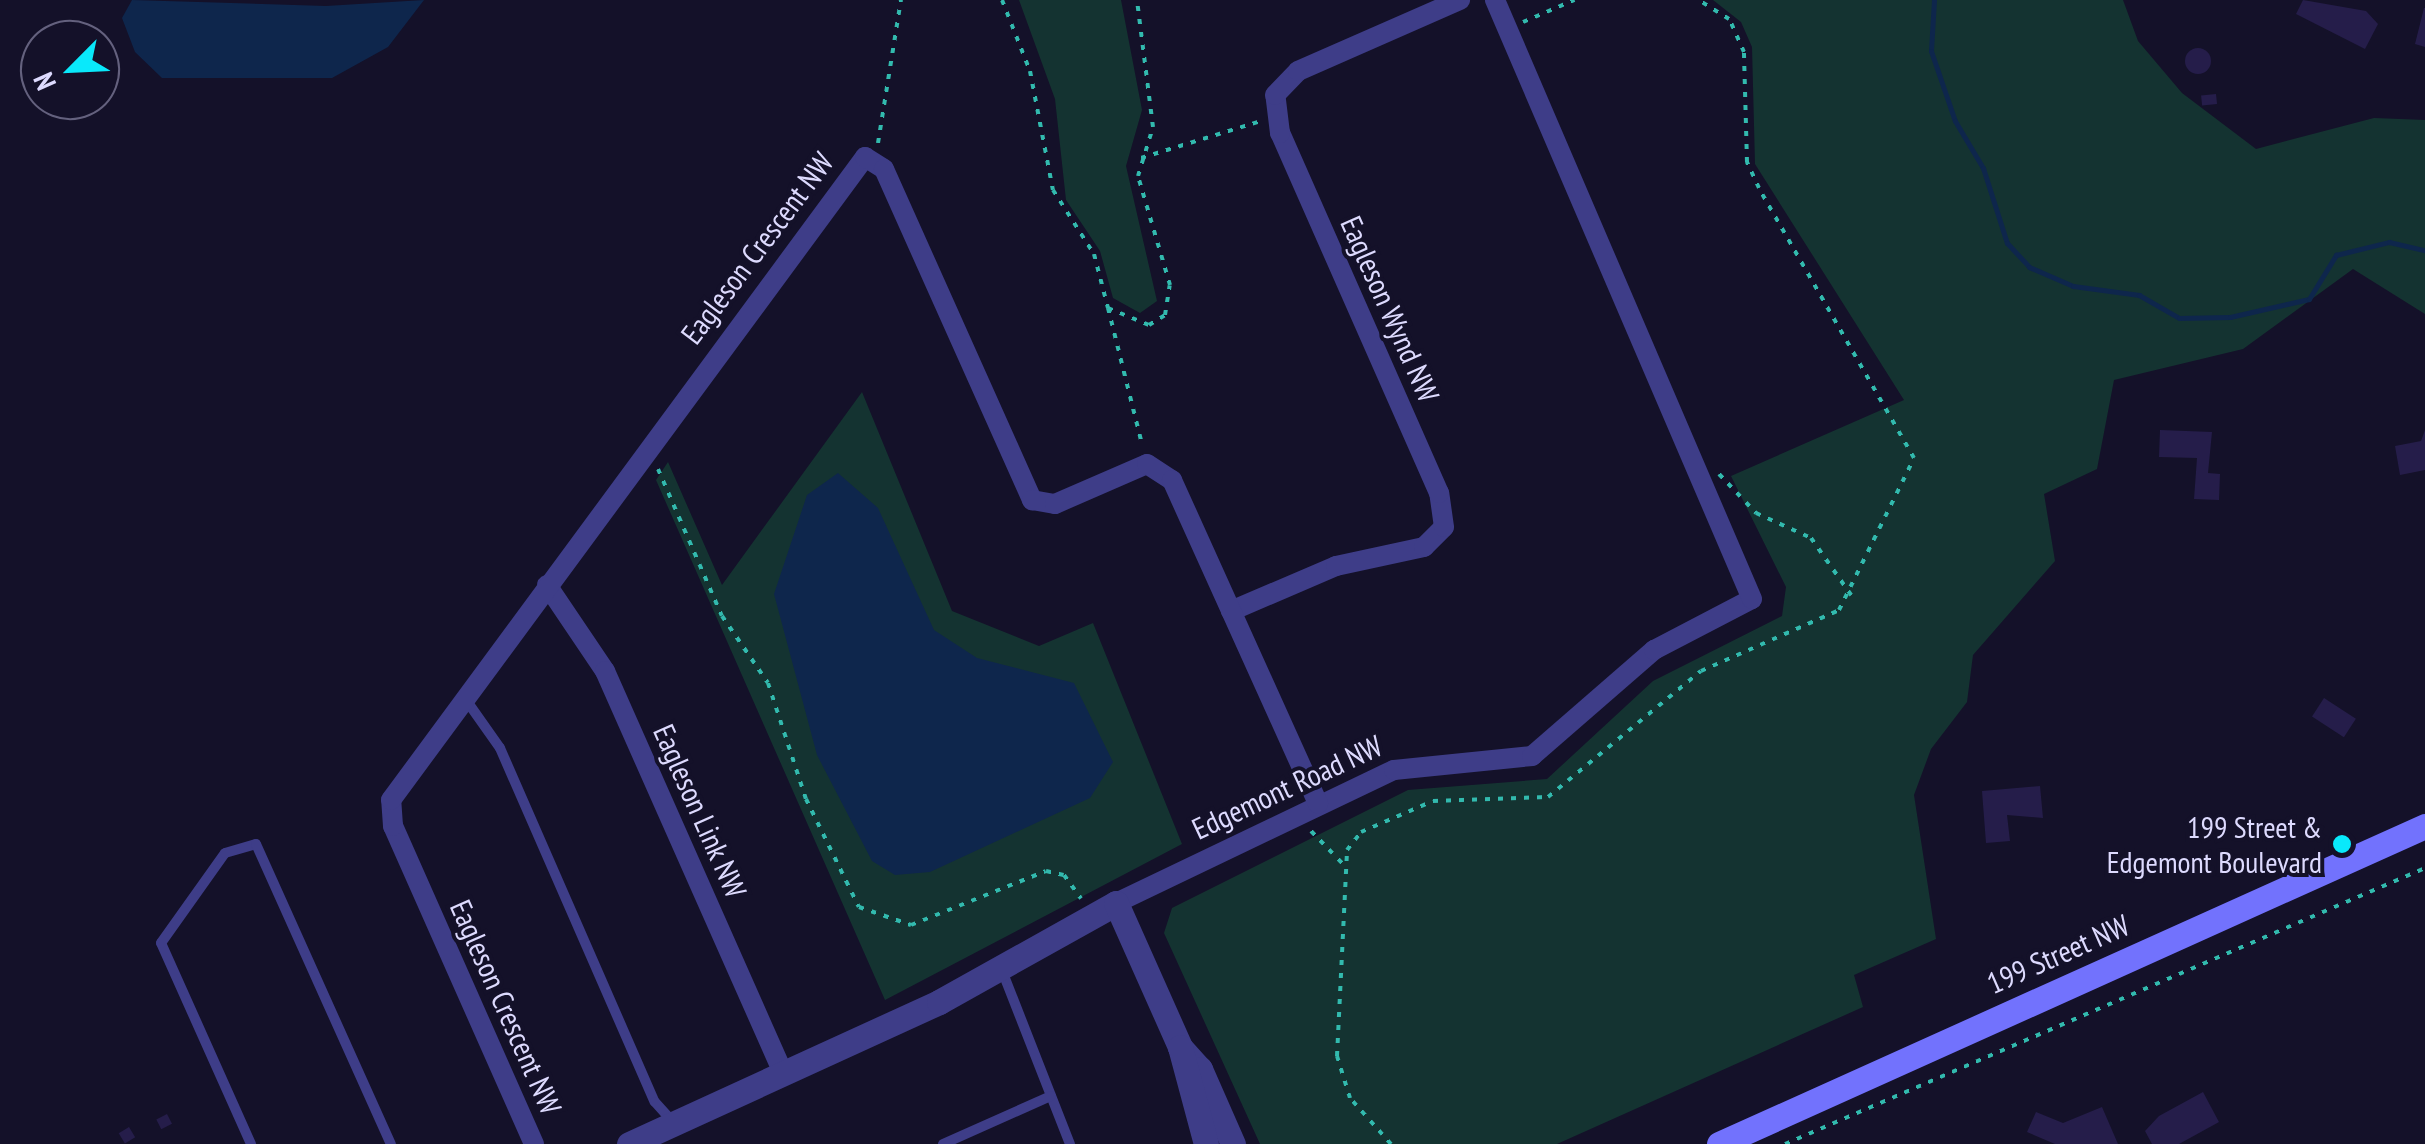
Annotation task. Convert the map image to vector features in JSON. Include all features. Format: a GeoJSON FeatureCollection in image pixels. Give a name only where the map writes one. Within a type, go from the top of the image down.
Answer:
{"type":"FeatureCollection","features":[{"type":"Feature","properties":{"kind":"main road","name":"199 Street NW"},"geometry":{"type":"LineString","coordinates":[[1719,1144],[2425,826]]}},
{"type":"Feature","properties":{"kind":"street"},"geometry":{"type":"LineString","coordinates":[[1274,115],[1275,95],[1298,71],[1460,0]]}},
{"type":"Feature","properties":{"kind":"street","name":"Edgemont Road NW"},"geometry":{"type":"LineString","coordinates":[[628,1144],[677,1132],[782,1070],[1001,968],[1090,916],[1311,808],[1425,763],[1532,756],[1654,650],[1742,606],[1753,590],[1495,0]]}},
{"type":"Feature","properties":{"kind":"street","name":"Eagleson Wynd NW"},"geometry":{"type":"LineString","coordinates":[[1231,611],[1336,566],[1424,547],[1444,527],[1438,493],[1274,115]]}},
{"type":"Feature","properties":{"kind":"street","name":"Eagleson Crescent NW"},"geometry":{"type":"LineString","coordinates":[[534,1144],[390,812],[464,697],[852,165],[878,160],[1032,500],[1055,504],[1147,464]]}},
{"type":"Feature","properties":{"kind":"street"},"geometry":{"type":"LineString","coordinates":[[1147,464],[1172,480],[1231,611],[1311,808]]}},
{"type":"Feature","properties":{"kind":"street","name":"Eagleson Link NW"},"geometry":{"type":"LineString","coordinates":[[547,585],[605,672],[782,1070]]}},
{"type":"Feature","properties":{"kind":"street"},"geometry":{"type":"LineString","coordinates":[[1116,904],[1180,1047],[1206,1144]]}},
{"type":"Feature","properties":{"kind":"street"},"geometry":{"type":"LineString","coordinates":[[1180,1047],[1200,1069],[1233,1144]]}},
{"type":"Feature","properties":{"kind":"lane"},"geometry":{"type":"LineString","coordinates":[[464,697],[500,748],[655,1102],[677,1132]]}},
{"type":"Feature","properties":{"kind":"lane"},"geometry":{"type":"LineString","coordinates":[[251,1144],[161,943],[225,853],[256,844],[391,1144]]}},
{"type":"Feature","properties":{"kind":"lane"},"geometry":{"type":"LineString","coordinates":[[1001,968],[1070,1144]]}},
{"type":"Feature","properties":{"kind":"lane"},"geometry":{"type":"LineString","coordinates":[[943,1144],[1051,1096]]}},
{"type":"Feature","properties":{"kind":"path"},"geometry":{"type":"LineString","coordinates":[[878,160],[901,0]]}},
{"type":"Feature","properties":{"kind":"path"},"geometry":{"type":"LineString","coordinates":[[1002,0],[1030,71],[1045,169],[1094,254],[1147,464]]}},
{"type":"Feature","properties":{"kind":"path"},"geometry":{"type":"LineString","coordinates":[[1108,308],[1149,325],[1169,302],[1141,158],[1154,128],[1137,0]]}},
{"type":"Feature","properties":{"kind":"path"},"geometry":{"type":"LineString","coordinates":[[1508,29],[1574,0]]}},
{"type":"Feature","properties":{"kind":"path"},"geometry":{"type":"LineString","coordinates":[[1391,1144],[1350,1098],[1336,1056],[1342,863],[1361,832],[1416,806],[1548,797],[1701,672],[1807,628],[1852,595],[1877,522],[1910,471],[1912,442],[1747,162],[1744,52],[1728,19],[1699,0]]}},
{"type":"Feature","properties":{"kind":"path"},"geometry":{"type":"LineString","coordinates":[[1141,158],[1274,115]]}},
{"type":"Feature","properties":{"kind":"path"},"geometry":{"type":"LineString","coordinates":[[648,446],[722,616],[772,692],[806,799],[859,907],[911,925],[1046,871],[1071,882],[1090,916]]}},
{"type":"Feature","properties":{"kind":"path"},"geometry":{"type":"LineString","coordinates":[[1706,480],[1724,472],[1756,513],[1811,538],[1852,595]]}},
{"type":"Feature","properties":{"kind":"path"},"geometry":{"type":"LineString","coordinates":[[1311,808],[1342,863]]}},
{"type":"Feature","properties":{"kind":"path"},"geometry":{"type":"LineString","coordinates":[[1785,1144],[2425,868]]}},
{"type":"Feature","properties":{"kind":"green space"},"geometry":{"type":"Polygon","coordinates":[[[1019,0],[1121,0],[1142,110],[1126,166],[1157,301],[1140,313],[1113,298],[1100,251],[1066,200],[1055,99],[1019,0]]]}},
{"type":"Feature","properties":{"kind":"green space"},"geometry":{"type":"Polygon","coordinates":[[[1713,0],[2123,0],[2138,41],[2182,93],[2256,149],[2374,118],[2425,120],[2425,314],[2353,269],[2243,349],[2114,380],[2097,469],[2044,494],[2055,561],[1973,655],[1967,702],[1931,749],[1914,795],[1936,939],[1854,975],[1863,1007],[1557,1144],[1260,1144],[1164,933],[1172,908],[1408,790],[1547,779],[1653,681],[1782,616],[1786,587],[1731,476],[1904,400],[1755,164],[1752,47],[1741,22],[1713,0]]]}},
{"type":"Feature","properties":{"kind":"green space"},"geometry":{"type":"Polygon","coordinates":[[[862,392],[952,611],[1039,646],[1093,623],[1182,844],[885,1000],[656,480],[668,462],[722,585],[862,392]]]}},
{"type":"Feature","properties":{"kind":"water"},"geometry":{"type":"Polygon","coordinates":[[[132,0],[326,6],[424,0],[388,47],[332,78],[162,78],[135,52],[122,18],[132,0]]]}},
{"type":"Feature","properties":{"kind":"water"},"geometry":{"type":"Polygon","coordinates":[[[838,473],[878,508],[934,630],[977,658],[1074,683],[1113,762],[1090,798],[930,872],[895,875],[872,861],[817,755],[774,594],[807,495],[838,473]]]}},
{"type":"Feature","properties":{"kind":"building"},"geometry":{"type":"Polygon","coordinates":[[[2303,0],[2366,11],[2378,24],[2365,49],[2296,14],[2303,0]]]}},
{"type":"Feature","properties":{"kind":"building"},"geometry":{"type":"Polygon","coordinates":[[[2425,8],[2425,47],[2415,44],[2425,8]]]}},
{"type":"Feature","properties":{"kind":"building"},"geometry":{"type":"Polygon","coordinates":[[[2198,48],[2207,52],[2211,61],[2207,70],[2198,74],[2189,70],[2185,61],[2189,52],[2198,48]]]}},
{"type":"Feature","properties":{"kind":"building"},"geometry":{"type":"Polygon","coordinates":[[[2216,94],[2217,104],[2202,106],[2201,96],[2216,94]]]}},
{"type":"Feature","properties":{"kind":"building"},"geometry":{"type":"Polygon","coordinates":[[[2160,430],[2212,432],[2208,473],[2220,474],[2219,500],[2194,499],[2197,458],[2159,457],[2160,430]]]}},
{"type":"Feature","properties":{"kind":"building"},"geometry":{"type":"Polygon","coordinates":[[[2425,430],[2425,470],[2400,475],[2395,446],[2421,441],[2425,430]]]}},
{"type":"Feature","properties":{"kind":"building"},"geometry":{"type":"Polygon","coordinates":[[[2324,698],[2356,719],[2344,737],[2312,716],[2324,698]]]}},
{"type":"Feature","properties":{"kind":"building"},"geometry":{"type":"Polygon","coordinates":[[[2040,786],[2043,818],[2007,815],[2010,841],[1986,843],[1982,791],[2040,786]]]}},
{"type":"Feature","properties":{"kind":"building"},"geometry":{"type":"Polygon","coordinates":[[[2203,1092],[2219,1122],[2179,1144],[2152,1144],[2145,1131],[2159,1116],[2203,1092]]]}},
{"type":"Feature","properties":{"kind":"building"},"geometry":{"type":"Polygon","coordinates":[[[2102,1107],[2118,1144],[2055,1144],[2027,1132],[2036,1112],[2063,1123],[2102,1107]]]}},
{"type":"Feature","properties":{"kind":"building"},"geometry":{"type":"Polygon","coordinates":[[[167,1114],[172,1124],[161,1129],[156,1119],[167,1114]]]}},
{"type":"Feature","properties":{"kind":"building"},"geometry":{"type":"Polygon","coordinates":[[[129,1127],[135,1137],[125,1143],[119,1133],[129,1127]]]}},
{"type":"Feature","properties":{"kind":"waterway"},"geometry":{"type":"LineString","coordinates":[[1934,0],[1931,51],[1955,121],[1983,168],[2007,243],[2029,267],[2073,286],[2139,295],[2179,318],[2230,317],[2309,299],[2336,255],[2389,242],[2425,250]]}},
{"type":"Feature","properties":{"kind":"place","name":"199 Street & Edgemont Boulevard"},"geometry":{"type":"Point","coordinates":[2342,844]}}]}
